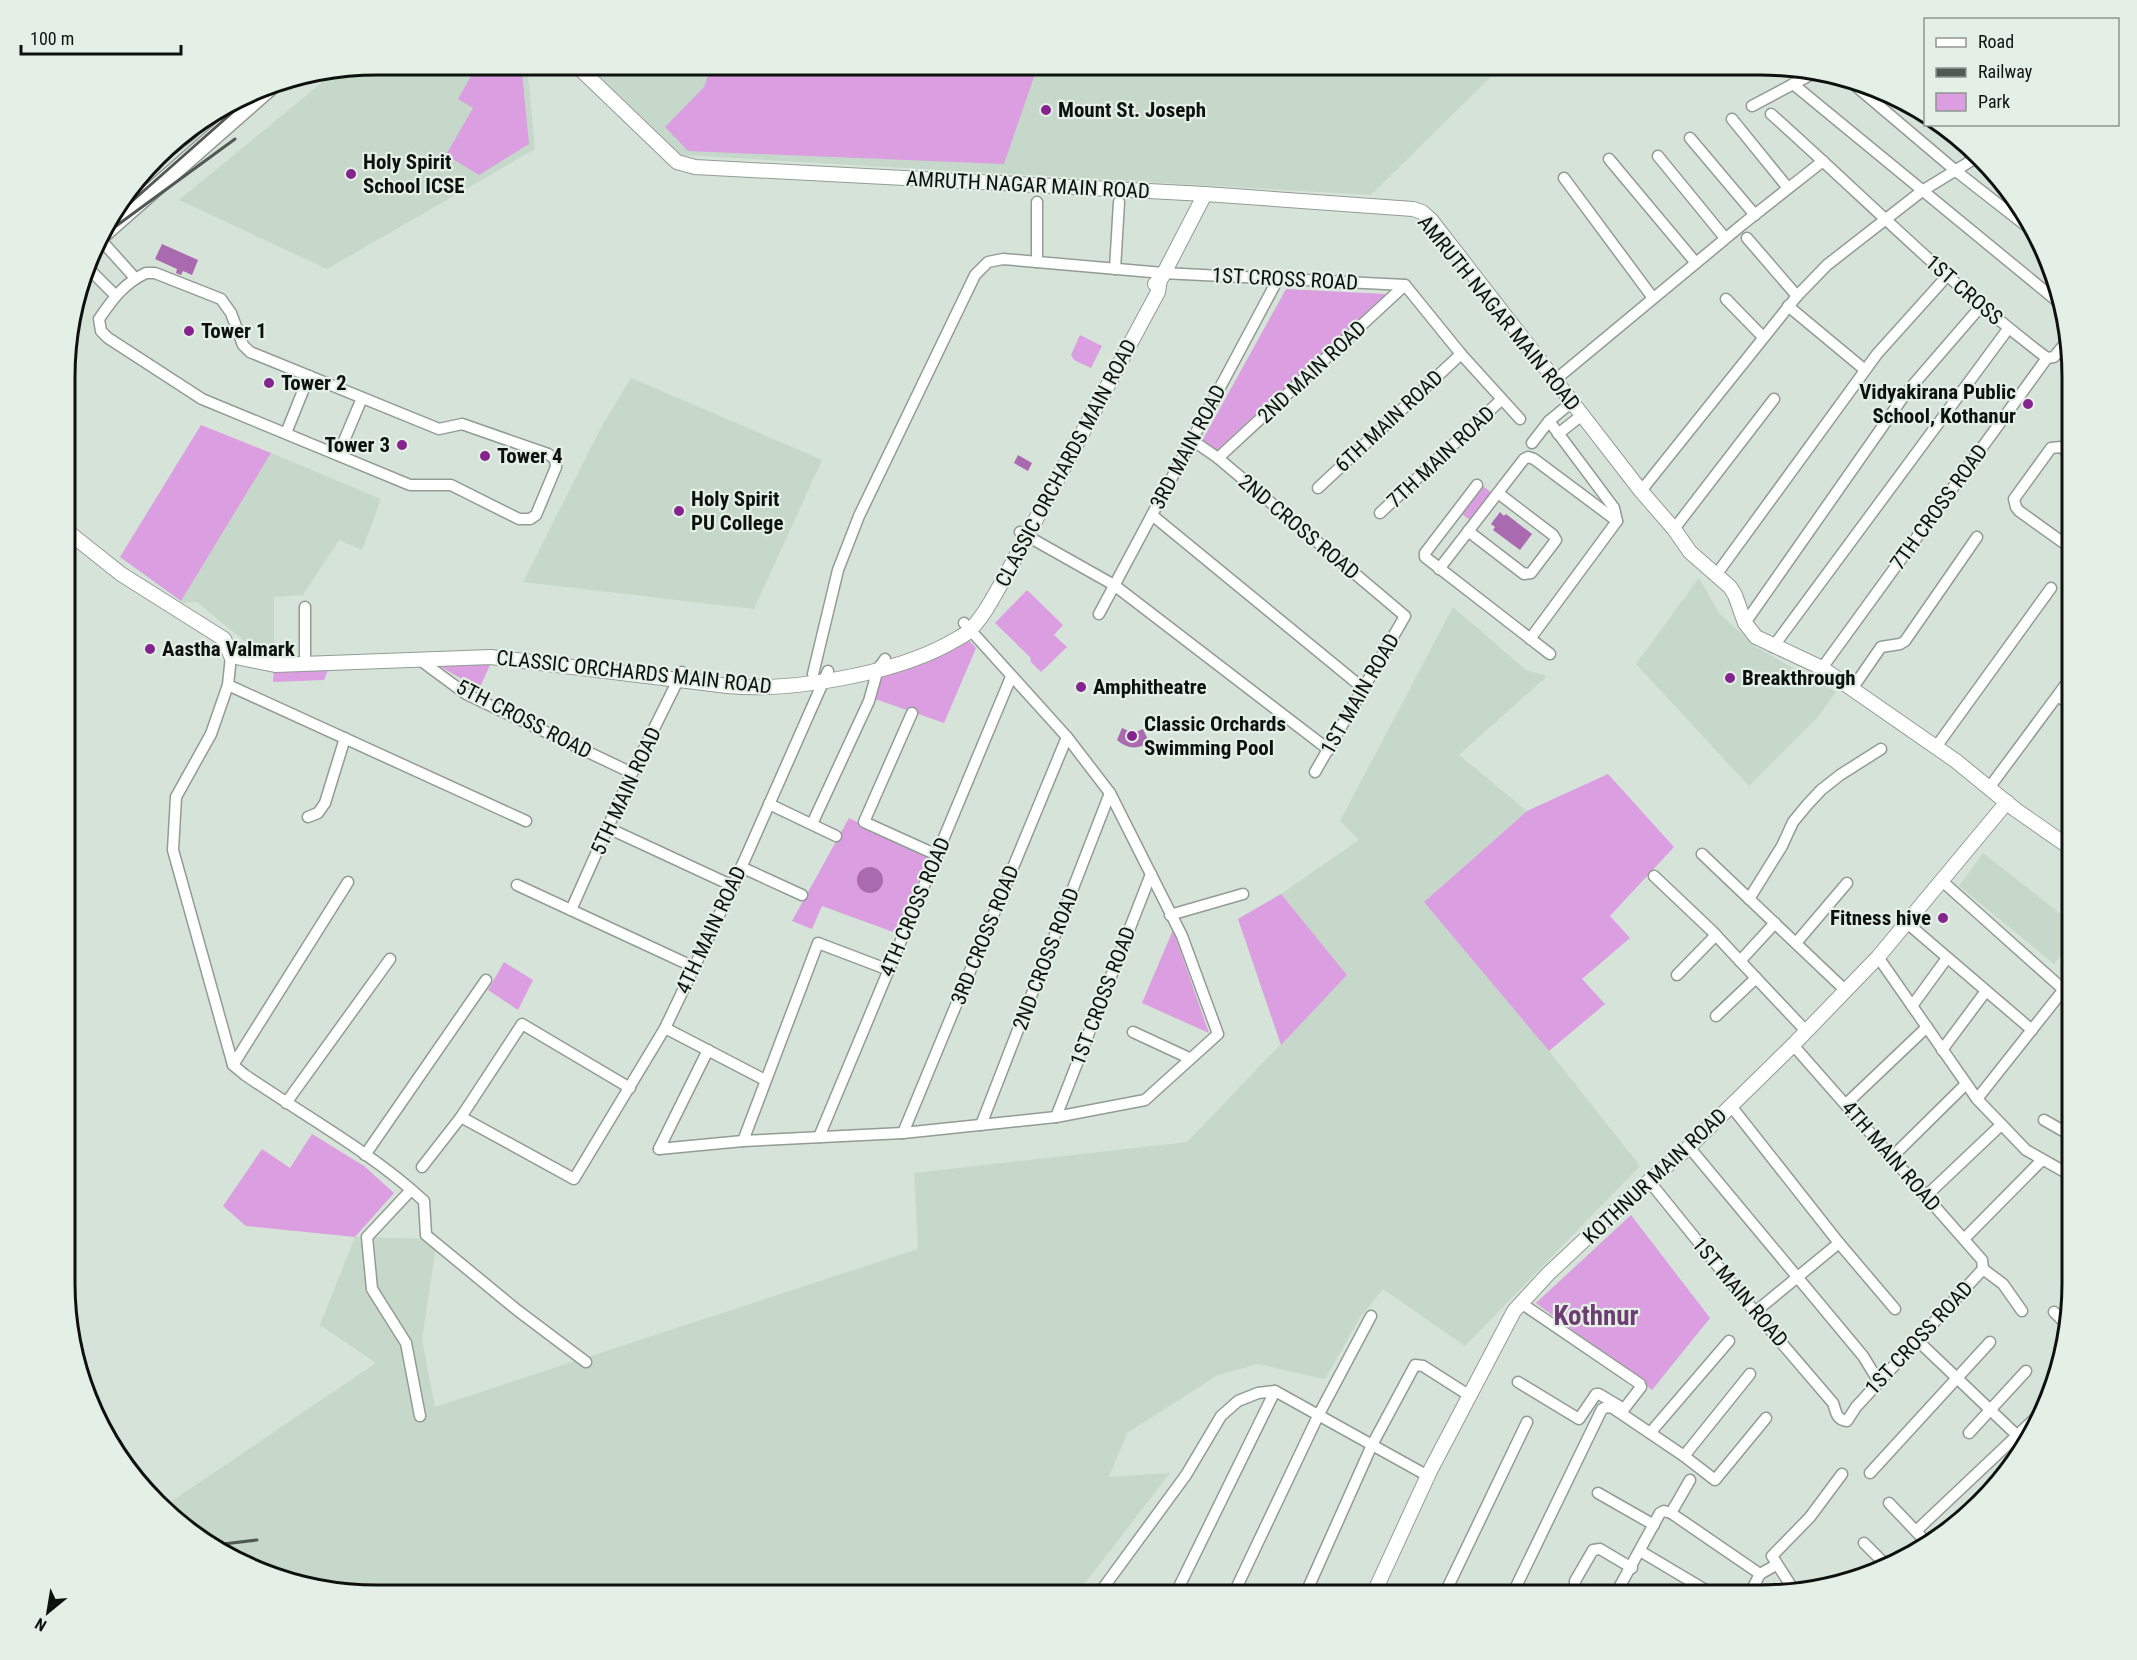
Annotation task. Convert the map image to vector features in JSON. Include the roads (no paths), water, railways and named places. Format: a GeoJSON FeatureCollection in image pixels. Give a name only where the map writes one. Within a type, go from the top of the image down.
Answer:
{"type":"FeatureCollection","features":[{"type":"Feature","properties":{"kind":"main road","name":"AMRUTH NAGAR MAIN ROAD"},"geometry":{"type":"LineString","coordinates":[[586,75],[677,162],[695,168],[1205,194],[1413,208],[1422,212],[1431,220],[1690,552],[1730,587],[1745,623],[1756,637],[1773,647],[1822,668],[1936,747],[2062,842]]}},
{"type":"Feature","properties":{"kind":"main road"},"geometry":{"type":"LineString","coordinates":[[117,223],[255,101]]}},
{"type":"Feature","properties":{"kind":"main road","name":"CLASSIC ORCHARDS MAIN ROAD"},"geometry":{"type":"LineString","coordinates":[[249,659],[491,649],[761,688],[793,686],[822,675],[931,652],[967,633],[967,626],[983,613],[1023,534],[1158,292],[1162,276],[1205,194]]}},
{"type":"Feature","properties":{"kind":"main road"},"geometry":{"type":"LineString","coordinates":[[75,537],[121,574],[192,621],[224,639],[231,656]]}},
{"type":"Feature","properties":{"kind":"main road","name":"CLASSIC ORCHARDS MAIN ROAD"},"geometry":{"type":"LineString","coordinates":[[231,656],[275,665],[491,657],[680,675]]}},
{"type":"Feature","properties":{"kind":"main road","name":"KOTHNUR MAIN ROAD"},"geometry":{"type":"LineString","coordinates":[[1378,1585],[1428,1476],[1506,1324],[1521,1303],[1548,1274],[1689,1147],[1793,1045],[1878,957],[2007,802]]}},
{"type":"Feature","properties":{"kind":"street"},"geometry":{"type":"LineString","coordinates":[[1752,106],[1803,79]]}},
{"type":"Feature","properties":{"kind":"street"},"geometry":{"type":"LineString","coordinates":[[1793,84],[2051,296]]}},
{"type":"Feature","properties":{"kind":"street"},"geometry":{"type":"LineString","coordinates":[[1865,94],[1956,171],[2018,219]]}},
{"type":"Feature","properties":{"kind":"street"},"geometry":{"type":"LineString","coordinates":[[1771,114],[1884,219]]}},
{"type":"Feature","properties":{"kind":"street"},"geometry":{"type":"LineString","coordinates":[[1732,119],[1788,188]]}},
{"type":"Feature","properties":{"kind":"street"},"geometry":{"type":"LineString","coordinates":[[1690,138],[1755,215]]}},
{"type":"Feature","properties":{"kind":"street"},"geometry":{"type":"LineString","coordinates":[[1658,156],[1725,238]]}},
{"type":"Feature","properties":{"kind":"street"},"geometry":{"type":"LineString","coordinates":[[1609,159],[1696,263]]}},
{"type":"Feature","properties":{"kind":"street"},"geometry":{"type":"LineString","coordinates":[[1555,380],[1725,238],[1823,161]]}},
{"type":"Feature","properties":{"kind":"street"},"geometry":{"type":"LineString","coordinates":[[1641,491],[1788,306],[1827,265],[1922,191],[1972,161]]}},
{"type":"Feature","properties":{"kind":"street"},"geometry":{"type":"LineString","coordinates":[[1564,178],[1653,298]]}},
{"type":"Feature","properties":{"kind":"street"},"geometry":{"type":"LineString","coordinates":[[1037,202],[1037,262]]}},
{"type":"Feature","properties":{"kind":"street"},"geometry":{"type":"LineString","coordinates":[[1115,269],[1119,202]]}},
{"type":"Feature","properties":{"kind":"street","name":"1ST CROSS"},"geometry":{"type":"LineString","coordinates":[[1884,219],[2008,329],[2047,358]]}},
{"type":"Feature","properties":{"kind":"street"},"geometry":{"type":"LineString","coordinates":[[1747,238],[1797,296]]}},
{"type":"Feature","properties":{"kind":"street"},"geometry":{"type":"LineString","coordinates":[[106,243],[135,278]]}},
{"type":"Feature","properties":{"kind":"street","name":"1ST CROSS ROAD"},"geometry":{"type":"LineString","coordinates":[[988,262],[1003,259],[1115,269],[1162,276],[1406,285]]}},
{"type":"Feature","properties":{"kind":"street","name":"4TH MAIN ROAD"},"geometry":{"type":"LineString","coordinates":[[461,1117],[574,1179],[665,1028],[733,886],[822,675],[838,570],[859,516],[975,275],[988,262]]}},
{"type":"Feature","properties":{"kind":"street"},"geometry":{"type":"LineString","coordinates":[[93,273],[115,294]]}},
{"type":"Feature","properties":{"kind":"street"},"geometry":{"type":"LineString","coordinates":[[146,273],[155,273],[221,299],[231,313],[243,345],[250,352],[439,429],[462,424],[548,454],[555,459],[556,467],[536,515],[530,519],[519,519],[451,485],[410,485],[202,399],[108,338],[101,331],[99,319],[115,294],[135,278],[146,273]]}},
{"type":"Feature","properties":{"kind":"street"},"geometry":{"type":"LineString","coordinates":[[1716,575],[1876,354],[1948,275]]}},
{"type":"Feature","properties":{"kind":"street","name":"3RD MAIN ROAD"},"geometry":{"type":"LineString","coordinates":[[1099,614],[1278,279]]}},
{"type":"Feature","properties":{"kind":"street"},"geometry":{"type":"LineString","coordinates":[[1406,285],[1461,354],[1520,419]]}},
{"type":"Feature","properties":{"kind":"street","name":"2ND MAIN ROAD"},"geometry":{"type":"LineString","coordinates":[[1218,458],[1406,285]]}},
{"type":"Feature","properties":{"kind":"street"},"geometry":{"type":"LineString","coordinates":[[1726,299],[1763,337]]}},
{"type":"Feature","properties":{"kind":"street"},"geometry":{"type":"LineString","coordinates":[[1745,623],[1906,393],[1982,305]]}},
{"type":"Feature","properties":{"kind":"street"},"geometry":{"type":"LineString","coordinates":[[1788,306],[1865,370]]}},
{"type":"Feature","properties":{"kind":"street"},"geometry":{"type":"LineString","coordinates":[[1773,647],[2008,329]]}},
{"type":"Feature","properties":{"kind":"street","name":"7TH CROSS ROAD"},"geometry":{"type":"LineString","coordinates":[[1822,668],[2047,358],[2054,357],[2061,352]]}},
{"type":"Feature","properties":{"kind":"street","name":"6TH MAIN ROAD"},"geometry":{"type":"LineString","coordinates":[[1318,488],[1461,354]]}},
{"type":"Feature","properties":{"kind":"street"},"geometry":{"type":"LineString","coordinates":[[286,433],[309,376]]}},
{"type":"Feature","properties":{"kind":"street"},"geometry":{"type":"LineString","coordinates":[[338,455],[362,398]]}},
{"type":"Feature","properties":{"kind":"street"},"geometry":{"type":"LineString","coordinates":[[1674,529],[1774,399]]}},
{"type":"Feature","properties":{"kind":"street","name":"7TH MAIN ROAD"},"geometry":{"type":"LineString","coordinates":[[1380,513],[1501,400]]}},
{"type":"Feature","properties":{"kind":"street"},"geometry":{"type":"LineString","coordinates":[[1532,443],[1549,421],[1572,402]]}},
{"type":"Feature","properties":{"kind":"street"},"geometry":{"type":"LineString","coordinates":[[1558,434],[1582,415]]}},
{"type":"Feature","properties":{"kind":"street"},"geometry":{"type":"LineString","coordinates":[[1530,639],[1617,521],[1614,508],[1549,421]]}},
{"type":"Feature","properties":{"kind":"street","name":"2ND CROSS ROAD"},"geometry":{"type":"LineString","coordinates":[[1192,440],[1218,458],[1405,616]]}},
{"type":"Feature","properties":{"kind":"street"},"geometry":{"type":"LineString","coordinates":[[2062,448],[2051,448],[2014,499],[2019,511],[2062,542]]}},
{"type":"Feature","properties":{"kind":"street"},"geometry":{"type":"LineString","coordinates":[[1439,568],[1528,457],[1534,459],[1617,521]]}},
{"type":"Feature","properties":{"kind":"street"},"geometry":{"type":"LineString","coordinates":[[1477,485],[1425,553],[1425,557],[1550,654]]}},
{"type":"Feature","properties":{"kind":"street"},"geometry":{"type":"LineString","coordinates":[[1468,531],[1524,574],[1531,573],[1556,540],[1553,535],[1498,493]]}},
{"type":"Feature","properties":{"kind":"street"},"geometry":{"type":"LineString","coordinates":[[1152,515],[1364,688]]}},
{"type":"Feature","properties":{"kind":"street"},"geometry":{"type":"LineString","coordinates":[[1023,534],[1114,585],[1329,750]]}},
{"type":"Feature","properties":{"kind":"street"},"geometry":{"type":"LineString","coordinates":[[1852,689],[1881,648],[1905,641],[1977,537]]}},
{"type":"Feature","properties":{"kind":"street"},"geometry":{"type":"LineString","coordinates":[[1936,747],[2051,588]]}},
{"type":"Feature","properties":{"kind":"street"},"geometry":{"type":"LineString","coordinates":[[305,607],[305,656]]}},
{"type":"Feature","properties":{"kind":"street","name":"1ST MAIN ROAD"},"geometry":{"type":"LineString","coordinates":[[1315,772],[1405,616]]}},
{"type":"Feature","properties":{"kind":"street"},"geometry":{"type":"LineString","coordinates":[[708,1050],[659,1149],[743,1141],[903,1133],[1056,1117],[1145,1100],[1218,1034],[1182,936],[1110,793],[1067,737],[967,626]]}},
{"type":"Feature","properties":{"kind":"street"},"geometry":{"type":"LineString","coordinates":[[231,656],[228,685],[211,734],[176,798],[173,850],[233,1065],[245,1076],[365,1155],[411,1190],[424,1201],[426,1235],[517,1310],[586,1362]]}},
{"type":"Feature","properties":{"kind":"street","name":"5TH CROSS ROAD"},"geometry":{"type":"LineString","coordinates":[[420,660],[466,694],[632,773]]}},
{"type":"Feature","properties":{"kind":"street"},"geometry":{"type":"LineString","coordinates":[[812,824],[869,701],[881,664]]}},
{"type":"Feature","properties":{"kind":"street","name":"5TH MAIN ROAD"},"geometry":{"type":"LineString","coordinates":[[571,910],[632,773],[680,675]]}},
{"type":"Feature","properties":{"kind":"street","name":"4TH CROSS ROAD"},"geometry":{"type":"LineString","coordinates":[[819,1137],[1011,677]]}},
{"type":"Feature","properties":{"kind":"street"},"geometry":{"type":"LineString","coordinates":[[228,685],[526,821]]}},
{"type":"Feature","properties":{"kind":"street"},"geometry":{"type":"LineString","coordinates":[[1989,789],[2062,690]]}},
{"type":"Feature","properties":{"kind":"street"},"geometry":{"type":"LineString","coordinates":[[2058,696],[2062,699]]}},
{"type":"Feature","properties":{"kind":"street"},"geometry":{"type":"LineString","coordinates":[[912,713],[864,822],[937,855]]}},
{"type":"Feature","properties":{"kind":"street","name":"3RD CROSS ROAD"},"geometry":{"type":"LineString","coordinates":[[903,1133],[1067,737]]}},
{"type":"Feature","properties":{"kind":"street"},"geometry":{"type":"LineString","coordinates":[[308,817],[318,813],[325,803],[345,738]]}},
{"type":"Feature","properties":{"kind":"street"},"geometry":{"type":"LineString","coordinates":[[1749,899],[1782,846],[1793,822],[1807,805],[1840,775],[1881,749]]}},
{"type":"Feature","properties":{"kind":"street","name":"2ND CROSS ROAD"},"geometry":{"type":"LineString","coordinates":[[981,1125],[1110,793]]}},
{"type":"Feature","properties":{"kind":"street"},"geometry":{"type":"LineString","coordinates":[[769,804],[837,836]]}},
{"type":"Feature","properties":{"kind":"street"},"geometry":{"type":"LineString","coordinates":[[608,828],[733,886]]}},
{"type":"Feature","properties":{"kind":"street"},"geometry":{"type":"LineString","coordinates":[[1702,854],[1845,990]]}},
{"type":"Feature","properties":{"kind":"street"},"geometry":{"type":"LineString","coordinates":[[741,867],[802,895]]}},
{"type":"Feature","properties":{"kind":"street","name":"1ST CROSS ROAD"},"geometry":{"type":"LineString","coordinates":[[1056,1117],[1151,874]]}},
{"type":"Feature","properties":{"kind":"street"},"geometry":{"type":"LineString","coordinates":[[1654,876],[1716,935],[1806,1031]]}},
{"type":"Feature","properties":{"kind":"street"},"geometry":{"type":"LineString","coordinates":[[1942,881],[2062,988]]}},
{"type":"Feature","properties":{"kind":"street"},"geometry":{"type":"LineString","coordinates":[[233,1065],[348,882]]}},
{"type":"Feature","properties":{"kind":"street"},"geometry":{"type":"LineString","coordinates":[[1796,943],[1847,883]]}},
{"type":"Feature","properties":{"kind":"street"},"geometry":{"type":"LineString","coordinates":[[517,885],[694,968]]}},
{"type":"Feature","properties":{"kind":"street"},"geometry":{"type":"LineString","coordinates":[[1170,915],[1243,894]]}},
{"type":"Feature","properties":{"kind":"street"},"geometry":{"type":"LineString","coordinates":[[1740,961],[1775,923]]}},
{"type":"Feature","properties":{"kind":"street"},"geometry":{"type":"LineString","coordinates":[[1907,924],[2032,1030]]}},
{"type":"Feature","properties":{"kind":"street"},"geometry":{"type":"LineString","coordinates":[[1677,975],[1716,935]]}},
{"type":"Feature","properties":{"kind":"street"},"geometry":{"type":"LineString","coordinates":[[743,1141],[818,943],[889,970]]}},
{"type":"Feature","properties":{"kind":"street"},"geometry":{"type":"LineString","coordinates":[[1878,957],[1977,1099],[2026,1150],[2062,1171]]}},
{"type":"Feature","properties":{"kind":"street"},"geometry":{"type":"LineString","coordinates":[[1912,1006],[1947,958]]}},
{"type":"Feature","properties":{"kind":"street"},"geometry":{"type":"LineString","coordinates":[[286,1103],[390,959]]}},
{"type":"Feature","properties":{"kind":"street"},"geometry":{"type":"LineString","coordinates":[[1716,1016],[1756,978]]}},
{"type":"Feature","properties":{"kind":"street"},"geometry":{"type":"LineString","coordinates":[[365,1155],[486,980]]}},
{"type":"Feature","properties":{"kind":"street"},"geometry":{"type":"LineString","coordinates":[[1942,1050],[1986,992]]}},
{"type":"Feature","properties":{"kind":"street"},"geometry":{"type":"LineString","coordinates":[[1977,1099],[2062,992]]}},
{"type":"Feature","properties":{"kind":"street"},"geometry":{"type":"LineString","coordinates":[[422,1167],[461,1117],[522,1024],[630,1088]]}},
{"type":"Feature","properties":{"kind":"street"},"geometry":{"type":"LineString","coordinates":[[1846,1104],[1927,1027]]}},
{"type":"Feature","properties":{"kind":"street"},"geometry":{"type":"LineString","coordinates":[[665,1028],[765,1080]]}},
{"type":"Feature","properties":{"kind":"street"},"geometry":{"type":"LineString","coordinates":[[1133,1032],[1189,1058]]}},
{"type":"Feature","properties":{"kind":"street","name":"4TH MAIN ROAD"},"geometry":{"type":"LineString","coordinates":[[1793,1045],[1982,1260],[1983,1269],[2003,1284],[2022,1311]]}},
{"type":"Feature","properties":{"kind":"street"},"geometry":{"type":"LineString","coordinates":[[1892,1157],[1966,1084]]}},
{"type":"Feature","properties":{"kind":"street"},"geometry":{"type":"LineString","coordinates":[[1731,1106],[1839,1243],[1896,1309]]}},
{"type":"Feature","properties":{"kind":"street"},"geometry":{"type":"LineString","coordinates":[[2044,1120],[2062,1130]]}},
{"type":"Feature","properties":{"kind":"street"},"geometry":{"type":"LineString","coordinates":[[1926,1196],[2001,1125]]}},
{"type":"Feature","properties":{"kind":"street"},"geometry":{"type":"LineString","coordinates":[[1689,1147],[1863,1356],[1879,1382]]}},
{"type":"Feature","properties":{"kind":"street"},"geometry":{"type":"LineString","coordinates":[[1964,1239],[2042,1160]]}},
{"type":"Feature","properties":{"kind":"street","name":"1ST MAIN ROAD"},"geometry":{"type":"LineString","coordinates":[[1649,1181],[1755,1312],[1833,1402],[1837,1417],[1847,1421],[1856,1407]]}},
{"type":"Feature","properties":{"kind":"street"},"geometry":{"type":"LineString","coordinates":[[411,1190],[367,1237],[372,1289],[406,1343],[420,1416]]}},
{"type":"Feature","properties":{"kind":"street"},"geometry":{"type":"LineString","coordinates":[[1755,1312],[1839,1243]]}},
{"type":"Feature","properties":{"kind":"street","name":"1ST CROSS ROAD"},"geometry":{"type":"LineString","coordinates":[[1856,1407],[1983,1269]]}},
{"type":"Feature","properties":{"kind":"street"},"geometry":{"type":"LineString","coordinates":[[1518,1382],[1579,1419],[1596,1394],[1624,1410],[1641,1387],[1640,1384],[1521,1303]]}},
{"type":"Feature","properties":{"kind":"street"},"geometry":{"type":"LineString","coordinates":[[2054,1312],[2059,1317]]}},
{"type":"Feature","properties":{"kind":"street"},"geometry":{"type":"LineString","coordinates":[[1238,1585],[1318,1416],[1371,1316]]}},
{"type":"Feature","properties":{"kind":"street"},"geometry":{"type":"LineString","coordinates":[[1917,1340],[2020,1438]]}},
{"type":"Feature","properties":{"kind":"street"},"geometry":{"type":"LineString","coordinates":[[1650,1433],[1728,1341]]}},
{"type":"Feature","properties":{"kind":"street"},"geometry":{"type":"LineString","coordinates":[[1870,1473],[1990,1342]]}},
{"type":"Feature","properties":{"kind":"street"},"geometry":{"type":"LineString","coordinates":[[1309,1585],[1372,1445],[1415,1365],[1423,1366],[1470,1396]]}},
{"type":"Feature","properties":{"kind":"street"},"geometry":{"type":"LineString","coordinates":[[1969,1433],[2026,1371]]}},
{"type":"Feature","properties":{"kind":"street"},"geometry":{"type":"LineString","coordinates":[[1684,1456],[1750,1374]]}},
{"type":"Feature","properties":{"kind":"street"},"geometry":{"type":"LineString","coordinates":[[1180,1585],[1275,1391]]}},
{"type":"Feature","properties":{"kind":"street"},"geometry":{"type":"LineString","coordinates":[[1105,1585],[1186,1475],[1221,1416],[1238,1401],[1258,1393],[1275,1391],[1428,1476]]}},
{"type":"Feature","properties":{"kind":"street"},"geometry":{"type":"LineString","coordinates":[[1517,1585],[1602,1409],[1613,1408],[1715,1480],[1766,1418]]}},
{"type":"Feature","properties":{"kind":"street"},"geometry":{"type":"LineString","coordinates":[[1449,1585],[1527,1422]]}},
{"type":"Feature","properties":{"kind":"street"},"geometry":{"type":"LineString","coordinates":[[1916,1531],[2016,1444]]}},
{"type":"Feature","properties":{"kind":"street"},"geometry":{"type":"LineString","coordinates":[[1789,1583],[1772,1556],[1810,1517],[1842,1474]]}},
{"type":"Feature","properties":{"kind":"street"},"geometry":{"type":"LineString","coordinates":[[1671,1513],[1690,1480]]}},
{"type":"Feature","properties":{"kind":"street"},"geometry":{"type":"LineString","coordinates":[[1598,1493],[1654,1525]]}},
{"type":"Feature","properties":{"kind":"street"},"geometry":{"type":"LineString","coordinates":[[1889,1503],[1922,1538]]}},
{"type":"Feature","properties":{"kind":"street"},"geometry":{"type":"LineString","coordinates":[[1622,1585],[1660,1513],[1664,1510],[1760,1574]]}},
{"type":"Feature","properties":{"kind":"street"},"geometry":{"type":"LineString","coordinates":[[1864,1543],[1881,1560]]}},
{"type":"Feature","properties":{"kind":"street"},"geometry":{"type":"LineString","coordinates":[[1575,1585],[1575,1581],[1593,1550],[1599,1550],[1632,1568]]}},
{"type":"Feature","properties":{"kind":"street"},"geometry":{"type":"LineString","coordinates":[[1640,1551],[1696,1585]]}},
{"type":"Feature","properties":{"kind":"street"},"geometry":{"type":"LineString","coordinates":[[1754,1585],[1760,1574],[1776,1565]]}},
{"type":"Feature","properties":{"kind":"railway"},"geometry":{"type":"LineString","coordinates":[[130,203],[235,110]]}},
{"type":"Feature","properties":{"kind":"railway"},"geometry":{"type":"LineString","coordinates":[[114,227],[235,139]]}},
{"type":"Feature","properties":{"kind":"railway"},"geometry":{"type":"LineString","coordinates":[[224,1544],[257,1540]]}},
{"type":"Feature","properties":{"kind":"place","name":"Mount St. Joseph"},"geometry":{"type":"Point","coordinates":[1046,110]}},
{"type":"Feature","properties":{"kind":"place","name":"Holy Spirit School ICSE"},"geometry":{"type":"Point","coordinates":[351,174]}},
{"type":"Feature","properties":{"kind":"place","name":"Tower 1"},"geometry":{"type":"Point","coordinates":[189,331]}},
{"type":"Feature","properties":{"kind":"place","name":"Tower 2"},"geometry":{"type":"Point","coordinates":[269,383]}},
{"type":"Feature","properties":{"kind":"place","name":"Vidyakirana Public School, Kothanur"},"geometry":{"type":"Point","coordinates":[2028,404]}},
{"type":"Feature","properties":{"kind":"place","name":"Tower 3"},"geometry":{"type":"Point","coordinates":[402,445]}},
{"type":"Feature","properties":{"kind":"place","name":"Tower 4"},"geometry":{"type":"Point","coordinates":[485,456]}},
{"type":"Feature","properties":{"kind":"place","name":"Holy Spirit PU College"},"geometry":{"type":"Point","coordinates":[679,511]}},
{"type":"Feature","properties":{"kind":"place","name":"Aastha Valmark"},"geometry":{"type":"Point","coordinates":[150,649]}},
{"type":"Feature","properties":{"kind":"place","name":"Breakthrough"},"geometry":{"type":"Point","coordinates":[1730,678]}},
{"type":"Feature","properties":{"kind":"place","name":"Amphitheatre"},"geometry":{"type":"Point","coordinates":[1081,687]}},
{"type":"Feature","properties":{"kind":"place","name":"Classic Orchards Swimming Pool"},"geometry":{"type":"Point","coordinates":[1132,736]}},
{"type":"Feature","properties":{"kind":"place","name":"Fitness hive"},"geometry":{"type":"Point","coordinates":[1943,918]}},
{"type":"Feature","properties":{"kind":"district","name":"Kothnur"},"geometry":{"type":"Point","coordinates":[1596,1316]}}]}
